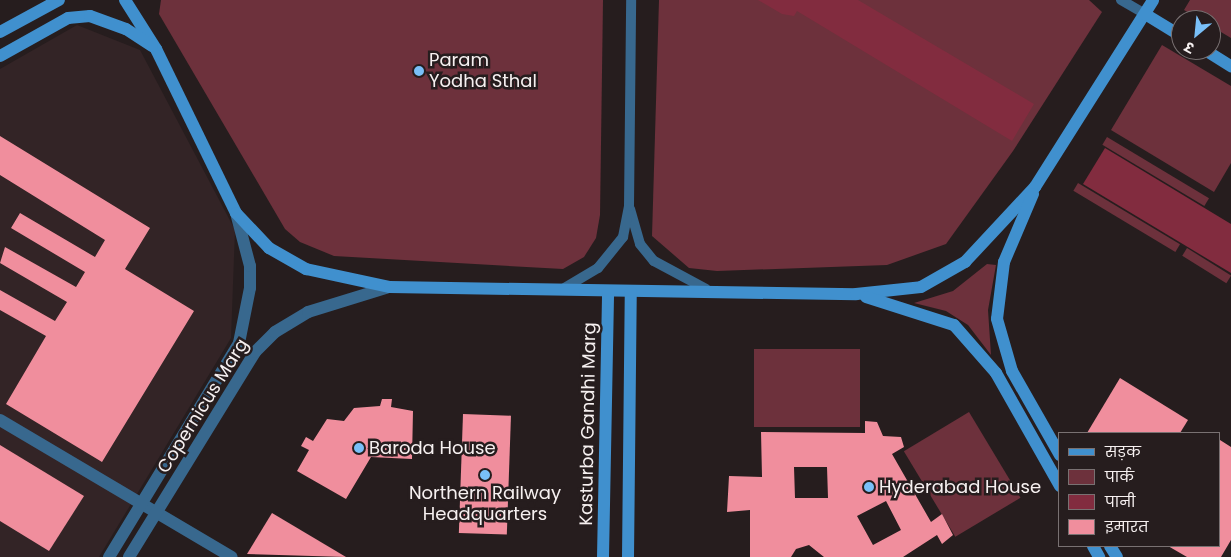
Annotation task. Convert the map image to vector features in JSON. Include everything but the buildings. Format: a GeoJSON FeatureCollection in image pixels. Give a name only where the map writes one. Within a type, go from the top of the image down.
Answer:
{"type":"FeatureCollection","features":[{"type":"Feature","properties":{"kind":"main road"},"geometry":{"type":"LineString","coordinates":[[0,32],[59,0]]}},
{"type":"Feature","properties":{"kind":"main road"},"geometry":{"type":"LineString","coordinates":[[125,0],[156,49],[236,213],[269,248],[306,269],[390,287],[608,292],[856,294],[921,287],[965,262],[1035,188]]}},
{"type":"Feature","properties":{"kind":"main road"},"geometry":{"type":"LineString","coordinates":[[1058,452],[1012,371],[997,319],[999,290],[1004,262],[1035,188],[1153,0]]}},
{"type":"Feature","properties":{"kind":"main road"},"geometry":{"type":"LineString","coordinates":[[1145,14],[1171,30]]}},
{"type":"Feature","properties":{"kind":"main road"},"geometry":{"type":"LineString","coordinates":[[0,56],[68,18],[90,16],[126,29],[156,49]]}},
{"type":"Feature","properties":{"kind":"main road","name":"Kasturba Gandhi Marg"},"geometry":{"type":"LineString","coordinates":[[603,557],[608,292]]}},
{"type":"Feature","properties":{"kind":"main road"},"geometry":{"type":"LineString","coordinates":[[628,557],[631,292]]}},
{"type":"Feature","properties":{"kind":"main road"},"geometry":{"type":"LineString","coordinates":[[856,294],[954,325],[996,372],[1058,482]]}},
{"type":"Feature","properties":{"kind":"street"},"geometry":{"type":"LineString","coordinates":[[631,0],[629,206],[640,244],[654,261],[694,285],[717,293]]}},
{"type":"Feature","properties":{"kind":"street"},"geometry":{"type":"LineString","coordinates":[[1121,0],[1145,14]]}},
{"type":"Feature","properties":{"kind":"street"},"geometry":{"type":"LineString","coordinates":[[560,290],[614,253],[629,206]]}},
{"type":"Feature","properties":{"kind":"street","name":"Copernicus Marg"},"geometry":{"type":"LineString","coordinates":[[109,557],[239,343],[249,303],[250,273],[236,213]]}},
{"type":"Feature","properties":{"kind":"street","name":"Copernicus Marg"},"geometry":{"type":"LineString","coordinates":[[129,557],[255,352],[275,332],[308,312],[374,288],[390,287]]}},
{"type":"Feature","properties":{"kind":"street"},"geometry":{"type":"LineString","coordinates":[[239,343],[255,352]]}},
{"type":"Feature","properties":{"kind":"street"},"geometry":{"type":"LineString","coordinates":[[0,420],[232,557]]}},
{"type":"Feature","properties":{"kind":"shaded area"},"geometry":{"type":"Polygon","coordinates":[[[77,25],[140,50],[235,230],[231,338],[99,557],[0,557],[0,69],[77,25]]]}},
{"type":"Feature","properties":{"kind":"green space"},"geometry":{"type":"Polygon","coordinates":[[[161,0],[603,0],[600,215],[596,238],[584,257],[563,269],[334,256],[300,242],[285,229],[159,14],[161,0]]]}},
{"type":"Feature","properties":{"kind":"green space"},"geometry":{"type":"Polygon","coordinates":[[[659,0],[1089,0],[1102,12],[1013,151],[946,244],[887,265],[717,271],[689,268],[652,236],[659,0]]]}},
{"type":"Feature","properties":{"kind":"green space"},"geometry":{"type":"Polygon","coordinates":[[[1190,0],[1231,0],[1231,38],[1221,32],[1221,10],[1184,10],[1190,0]]]}},
{"type":"Feature","properties":{"kind":"green space"},"geometry":{"type":"Polygon","coordinates":[[[1162,45],[1171,50],[1171,60],[1187,60],[1231,86],[1231,163],[1214,192],[1111,130],[1162,45]]]}},
{"type":"Feature","properties":{"kind":"green space"},"geometry":{"type":"Polygon","coordinates":[[[1107,137],[1209,198],[1204,206],[1102,145],[1107,137]]]}},
{"type":"Feature","properties":{"kind":"green space"},"geometry":{"type":"Polygon","coordinates":[[[1078,183],[1180,244],[1175,252],[1073,191],[1078,183]]]}},
{"type":"Feature","properties":{"kind":"green space"},"geometry":{"type":"Polygon","coordinates":[[[1187,248],[1231,275],[1226,283],[1182,256],[1187,248]]]}},
{"type":"Feature","properties":{"kind":"green space"},"geometry":{"type":"Polygon","coordinates":[[[987,264],[996,265],[988,310],[991,355],[968,325],[946,311],[914,303],[953,291],[987,264]]]}},
{"type":"Feature","properties":{"kind":"green space"},"geometry":{"type":"Polygon","coordinates":[[[754,349],[860,349],[860,427],[754,427],[754,349]]]}},
{"type":"Feature","properties":{"kind":"green space"},"geometry":{"type":"Polygon","coordinates":[[[969,412],[1021,498],[955,537],[904,451],[969,412]]]}},
{"type":"Feature","properties":{"kind":"water"},"geometry":{"type":"Polygon","coordinates":[[[758,0],[858,0],[1034,104],[1012,141],[797,11],[794,16],[782,14],[758,0]]]}},
{"type":"Feature","properties":{"kind":"water"},"geometry":{"type":"Polygon","coordinates":[[[1105,148],[1231,224],[1231,273],[1083,184],[1105,148]]]}},
{"type":"Feature","properties":{"kind":"place","name":"Param Yodha Sthal"},"geometry":{"type":"Point","coordinates":[419,71]}},
{"type":"Feature","properties":{"kind":"place","name":"Baroda House"},"geometry":{"type":"Point","coordinates":[359,448]}},
{"type":"Feature","properties":{"kind":"place","name":"Northern Railway Headquarters"},"geometry":{"type":"Point","coordinates":[485,475]}},
{"type":"Feature","properties":{"kind":"place","name":"Hyderabad House"},"geometry":{"type":"Point","coordinates":[869,487]}}]}
